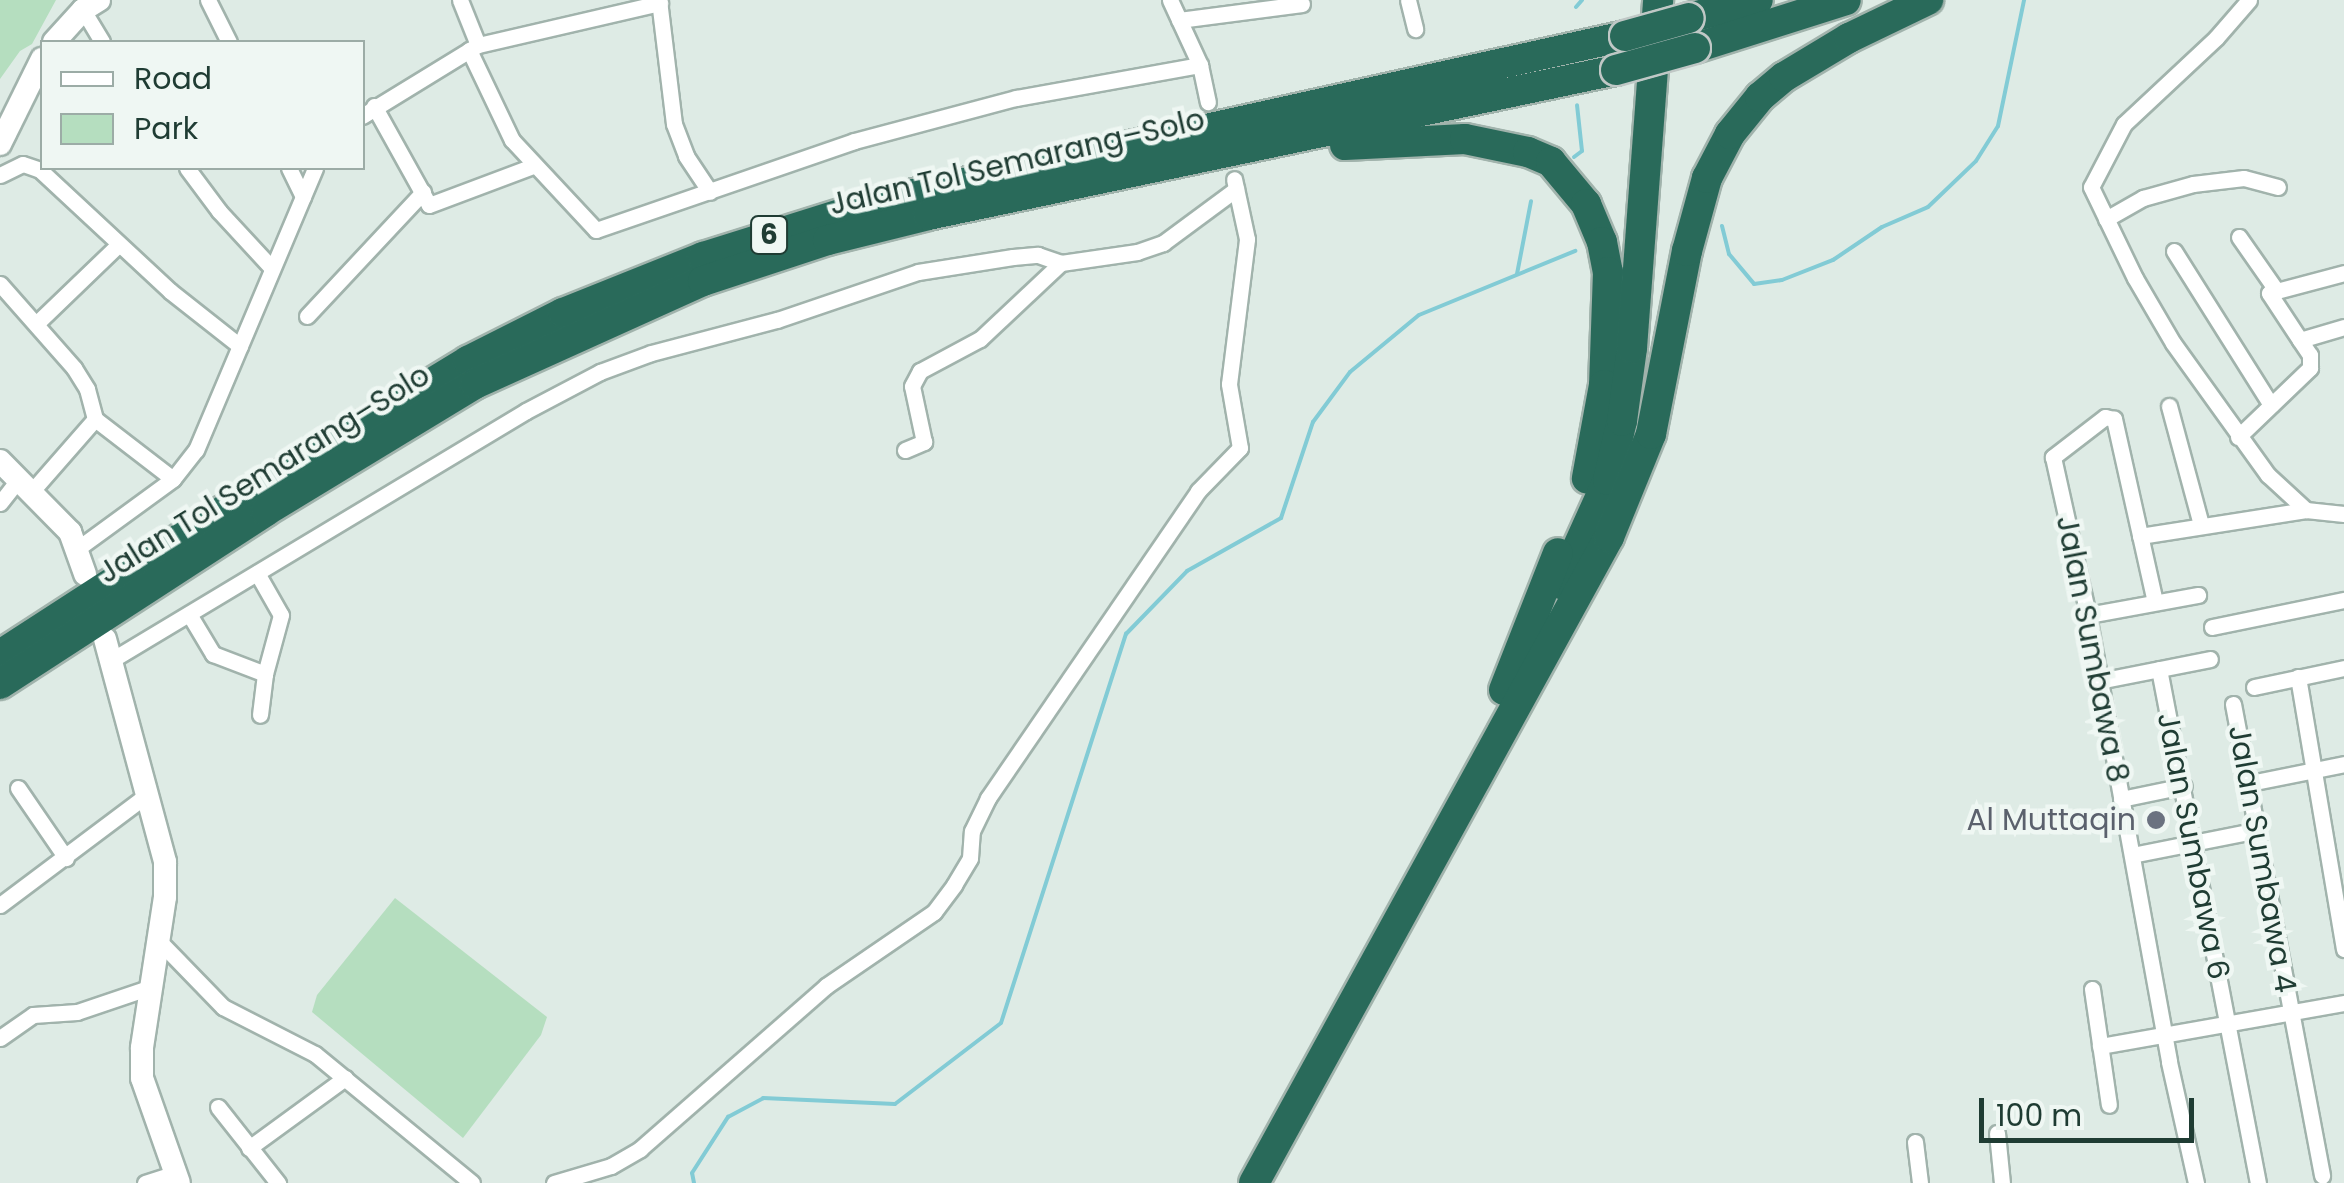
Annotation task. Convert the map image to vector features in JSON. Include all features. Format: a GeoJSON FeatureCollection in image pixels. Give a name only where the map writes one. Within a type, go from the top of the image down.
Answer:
{"type":"FeatureCollection","features":[{"type":"Feature","properties":{"kind":"highway"},"geometry":{"type":"LineString","coordinates":[[1233,1183],[1577,555],[1608,480],[1622,421],[1632,348],[1658,0]]}},
{"type":"Feature","properties":{"kind":"highway"},"geometry":{"type":"LineString","coordinates":[[1610,537],[1638,432],[1689,21],[1730,0]]}},
{"type":"Feature","properties":{"kind":"highway","name":"Jalan Tol Semarang–Solo"},"geometry":{"type":"LineString","coordinates":[[0,655],[275,478],[468,361],[563,313],[702,256],[882,201],[1625,36],[1758,0]]}},
{"type":"Feature","properties":{"kind":"highway","name":"Jalan Tol Semarang–Solo"},"geometry":{"type":"LineString","coordinates":[[0,684],[368,448],[475,384],[703,280],[828,240],[1616,70],[1689,21],[1846,0]]}},
{"type":"Feature","properties":{"kind":"highway"},"geometry":{"type":"LineString","coordinates":[[1254,1183],[1610,537],[1651,434],[1687,251],[1707,178],[1730,134],[1760,97],[1784,77],[1849,38],[1928,0]]}},
{"type":"Feature","properties":{"kind":"highway"},"geometry":{"type":"LineString","coordinates":[[1154,167],[1387,141],[1465,139],[1528,152],[1551,162],[1586,204],[1602,242],[1608,272],[1604,385],[1595,447],[1578,511],[1552,565],[1504,690]]}},
{"type":"Feature","properties":{"kind":"main road"},"geometry":{"type":"LineString","coordinates":[[56,40],[91,5]]}},
{"type":"Feature","properties":{"kind":"main road"},"geometry":{"type":"LineString","coordinates":[[0,144],[40,63]]}},
{"type":"Feature","properties":{"kind":"main road"},"geometry":{"type":"LineString","coordinates":[[0,461],[54,512],[78,549],[85,574]]}},
{"type":"Feature","properties":{"kind":"main road"},"geometry":{"type":"LineString","coordinates":[[108,650],[148,794],[166,881],[142,1048],[142,1078],[177,1178]]}},
{"type":"Feature","properties":{"kind":"street"},"geometry":{"type":"LineString","coordinates":[[208,0],[227,40]]}},
{"type":"Feature","properties":{"kind":"street"},"geometry":{"type":"LineString","coordinates":[[460,0],[473,48],[502,124],[533,166],[596,230],[854,141],[1016,98],[1200,64]]}},
{"type":"Feature","properties":{"kind":"street"},"geometry":{"type":"LineString","coordinates":[[1170,0],[1200,64],[1208,102]]}},
{"type":"Feature","properties":{"kind":"street"},"geometry":{"type":"LineString","coordinates":[[2249,0],[2216,38],[2124,124],[2092,187],[2173,342],[2238,438],[2268,475],[2306,510]]}},
{"type":"Feature","properties":{"kind":"street"},"geometry":{"type":"LineString","coordinates":[[533,166],[430,204],[368,111],[473,48],[660,1],[674,124],[686,156],[710,192]]}},
{"type":"Feature","properties":{"kind":"street"},"geometry":{"type":"LineString","coordinates":[[1412,1],[1415,29]]}},
{"type":"Feature","properties":{"kind":"street"},"geometry":{"type":"LineString","coordinates":[[1179,20],[1302,4]]}},
{"type":"Feature","properties":{"kind":"street"},"geometry":{"type":"LineString","coordinates":[[91,5],[101,40]]}},
{"type":"Feature","properties":{"kind":"street"},"geometry":{"type":"LineString","coordinates":[[0,176],[19,165],[36,168],[118,245],[240,346]]}},
{"type":"Feature","properties":{"kind":"street"},"geometry":{"type":"LineString","coordinates":[[188,170],[218,210],[270,266]]}},
{"type":"Feature","properties":{"kind":"street"},"geometry":{"type":"LineString","coordinates":[[289,170],[303,197]]}},
{"type":"Feature","properties":{"kind":"street"},"geometry":{"type":"LineString","coordinates":[[78,549],[186,466],[210,422],[270,266],[315,170]]}},
{"type":"Feature","properties":{"kind":"street"},"geometry":{"type":"LineString","coordinates":[[2106,219],[2143,198],[2194,184],[2244,178],[2278,187]]}},
{"type":"Feature","properties":{"kind":"street"},"geometry":{"type":"LineString","coordinates":[[108,650],[189,614],[540,403],[651,352],[777,320],[918,272],[1038,255],[1061,263],[1136,252],[1163,243],[1235,184],[1247,238],[1237,291],[1229,399],[1240,448],[1198,491],[988,798],[972,831],[970,858],[954,885],[934,912],[826,986],[640,1149],[602,1170],[554,1183]]}},
{"type":"Feature","properties":{"kind":"street"},"geometry":{"type":"LineString","coordinates":[[307,316],[423,192]]}},
{"type":"Feature","properties":{"kind":"street"},"geometry":{"type":"LineString","coordinates":[[2240,237],[2276,290]]}},
{"type":"Feature","properties":{"kind":"street"},"geometry":{"type":"LineString","coordinates":[[37,323],[118,245]]}},
{"type":"Feature","properties":{"kind":"street"},"geometry":{"type":"LineString","coordinates":[[2174,251],[2271,405]]}},
{"type":"Feature","properties":{"kind":"street"},"geometry":{"type":"LineString","coordinates":[[905,450],[924,442],[912,397],[912,386],[920,371],[980,339],[1061,263]]}},
{"type":"Feature","properties":{"kind":"street"},"geometry":{"type":"LineString","coordinates":[[2238,438],[2310,368],[2310,355],[2269,295],[2344,273]]}},
{"type":"Feature","properties":{"kind":"street"},"geometry":{"type":"LineString","coordinates":[[0,284],[81,378],[95,418],[172,480]]}},
{"type":"Feature","properties":{"kind":"street"},"geometry":{"type":"LineString","coordinates":[[2300,340],[2344,327]]}},
{"type":"Feature","properties":{"kind":"street"},"geometry":{"type":"LineString","coordinates":[[2169,406],[2201,525]]}},
{"type":"Feature","properties":{"kind":"street","name":"Jalan Sumbawa 8"},"geometry":{"type":"LineString","coordinates":[[2140,536],[2114,419],[2105,417],[2053,457],[2088,614],[2164,1035],[2196,1183]]}},
{"type":"Feature","properties":{"kind":"street"},"geometry":{"type":"LineString","coordinates":[[0,503],[25,485],[95,418]]}},
{"type":"Feature","properties":{"kind":"street"},"geometry":{"type":"LineString","coordinates":[[2155,602],[2140,536],[2306,510],[2344,514]]}},
{"type":"Feature","properties":{"kind":"street"},"geometry":{"type":"LineString","coordinates":[[257,573],[281,615],[265,674],[260,716]]}},
{"type":"Feature","properties":{"kind":"street"},"geometry":{"type":"LineString","coordinates":[[2088,614],[2198,595]]}},
{"type":"Feature","properties":{"kind":"street"},"geometry":{"type":"LineString","coordinates":[[2212,627],[2344,600]]}},
{"type":"Feature","properties":{"kind":"street"},"geometry":{"type":"LineString","coordinates":[[189,614],[214,654],[265,674]]}},
{"type":"Feature","properties":{"kind":"street"},"geometry":{"type":"LineString","coordinates":[[2100,680],[2210,658]]}},
{"type":"Feature","properties":{"kind":"street","name":"Jalan Sumbawa 6"},"geometry":{"type":"LineString","coordinates":[[2159,668],[2196,840],[2226,1024],[2258,1183]]}},
{"type":"Feature","properties":{"kind":"street"},"geometry":{"type":"LineString","coordinates":[[2254,686],[2344,668]]}},
{"type":"Feature","properties":{"kind":"street"},"geometry":{"type":"LineString","coordinates":[[2298,677],[2344,949]]}},
{"type":"Feature","properties":{"kind":"street","name":"Jalan Sumbawa 4"},"geometry":{"type":"LineString","coordinates":[[2233,704],[2322,1176]]}},
{"type":"Feature","properties":{"kind":"street"},"geometry":{"type":"LineString","coordinates":[[2250,783],[2344,764]]}},
{"type":"Feature","properties":{"kind":"street"},"geometry":{"type":"LineString","coordinates":[[2121,799],[2184,786]]}},
{"type":"Feature","properties":{"kind":"street"},"geometry":{"type":"LineString","coordinates":[[18,788],[66,858]]}},
{"type":"Feature","properties":{"kind":"street"},"geometry":{"type":"LineString","coordinates":[[0,905],[148,794]]}},
{"type":"Feature","properties":{"kind":"street"},"geometry":{"type":"LineString","coordinates":[[2132,855],[2258,830]]}},
{"type":"Feature","properties":{"kind":"street"},"geometry":{"type":"LineString","coordinates":[[158,941],[223,1007],[246,1022],[293,1040],[472,1183]]}},
{"type":"Feature","properties":{"kind":"street"},"geometry":{"type":"LineString","coordinates":[[0,1038],[33,1015],[77,1012],[152,987]]}},
{"type":"Feature","properties":{"kind":"street"},"geometry":{"type":"LineString","coordinates":[[2092,989],[2110,1106]]}},
{"type":"Feature","properties":{"kind":"street"},"geometry":{"type":"LineString","coordinates":[[2100,1046],[2344,1003]]}},
{"type":"Feature","properties":{"kind":"street"},"geometry":{"type":"LineString","coordinates":[[248,1148],[345,1078]]}},
{"type":"Feature","properties":{"kind":"street"},"geometry":{"type":"LineString","coordinates":[[218,1107],[248,1148],[270,1168],[278,1183]]}},
{"type":"Feature","properties":{"kind":"street"},"geometry":{"type":"LineString","coordinates":[[1997,1132],[2002,1183]]}},
{"type":"Feature","properties":{"kind":"street"},"geometry":{"type":"LineString","coordinates":[[1915,1142],[1920,1183]]}},
{"type":"Feature","properties":{"kind":"street"},"geometry":{"type":"LineString","coordinates":[[145,1183],[177,1178]]}},
{"type":"Feature","properties":{"kind":"green space"},"geometry":{"type":"Polygon","coordinates":[[[0,0],[56,0],[32,44],[20,51],[0,79],[0,0]]]}},
{"type":"Feature","properties":{"kind":"green space"},"geometry":{"type":"Polygon","coordinates":[[[395,898],[547,1017],[541,1035],[463,1138],[312,1012],[317,995],[395,898]]]}},
{"type":"Feature","properties":{"kind":"waterway"},"geometry":{"type":"LineString","coordinates":[[1576,7],[1582,0]]}},
{"type":"Feature","properties":{"kind":"waterway"},"geometry":{"type":"LineString","coordinates":[[1722,226],[1729,254],[1754,284],[1782,280],[1833,260],[1882,227],[1928,207],[1976,161],[1998,126],[2024,0]]}},
{"type":"Feature","properties":{"kind":"waterway"},"geometry":{"type":"LineString","coordinates":[[1574,157],[1582,151],[1577,105]]}},
{"type":"Feature","properties":{"kind":"waterway"},"geometry":{"type":"LineString","coordinates":[[1517,274],[1531,201]]}},
{"type":"Feature","properties":{"kind":"waterway"},"geometry":{"type":"LineString","coordinates":[[694,1183],[692,1173],[728,1117],[763,1098],[895,1104],[1001,1023],[1126,634],[1187,571],[1281,518],[1313,422],[1350,372],[1419,315],[1575,251]]}},
{"type":"Feature","properties":{"kind":"place","name":"Al Muttaqin"},"geometry":{"type":"Point","coordinates":[2156,820]}}]}
